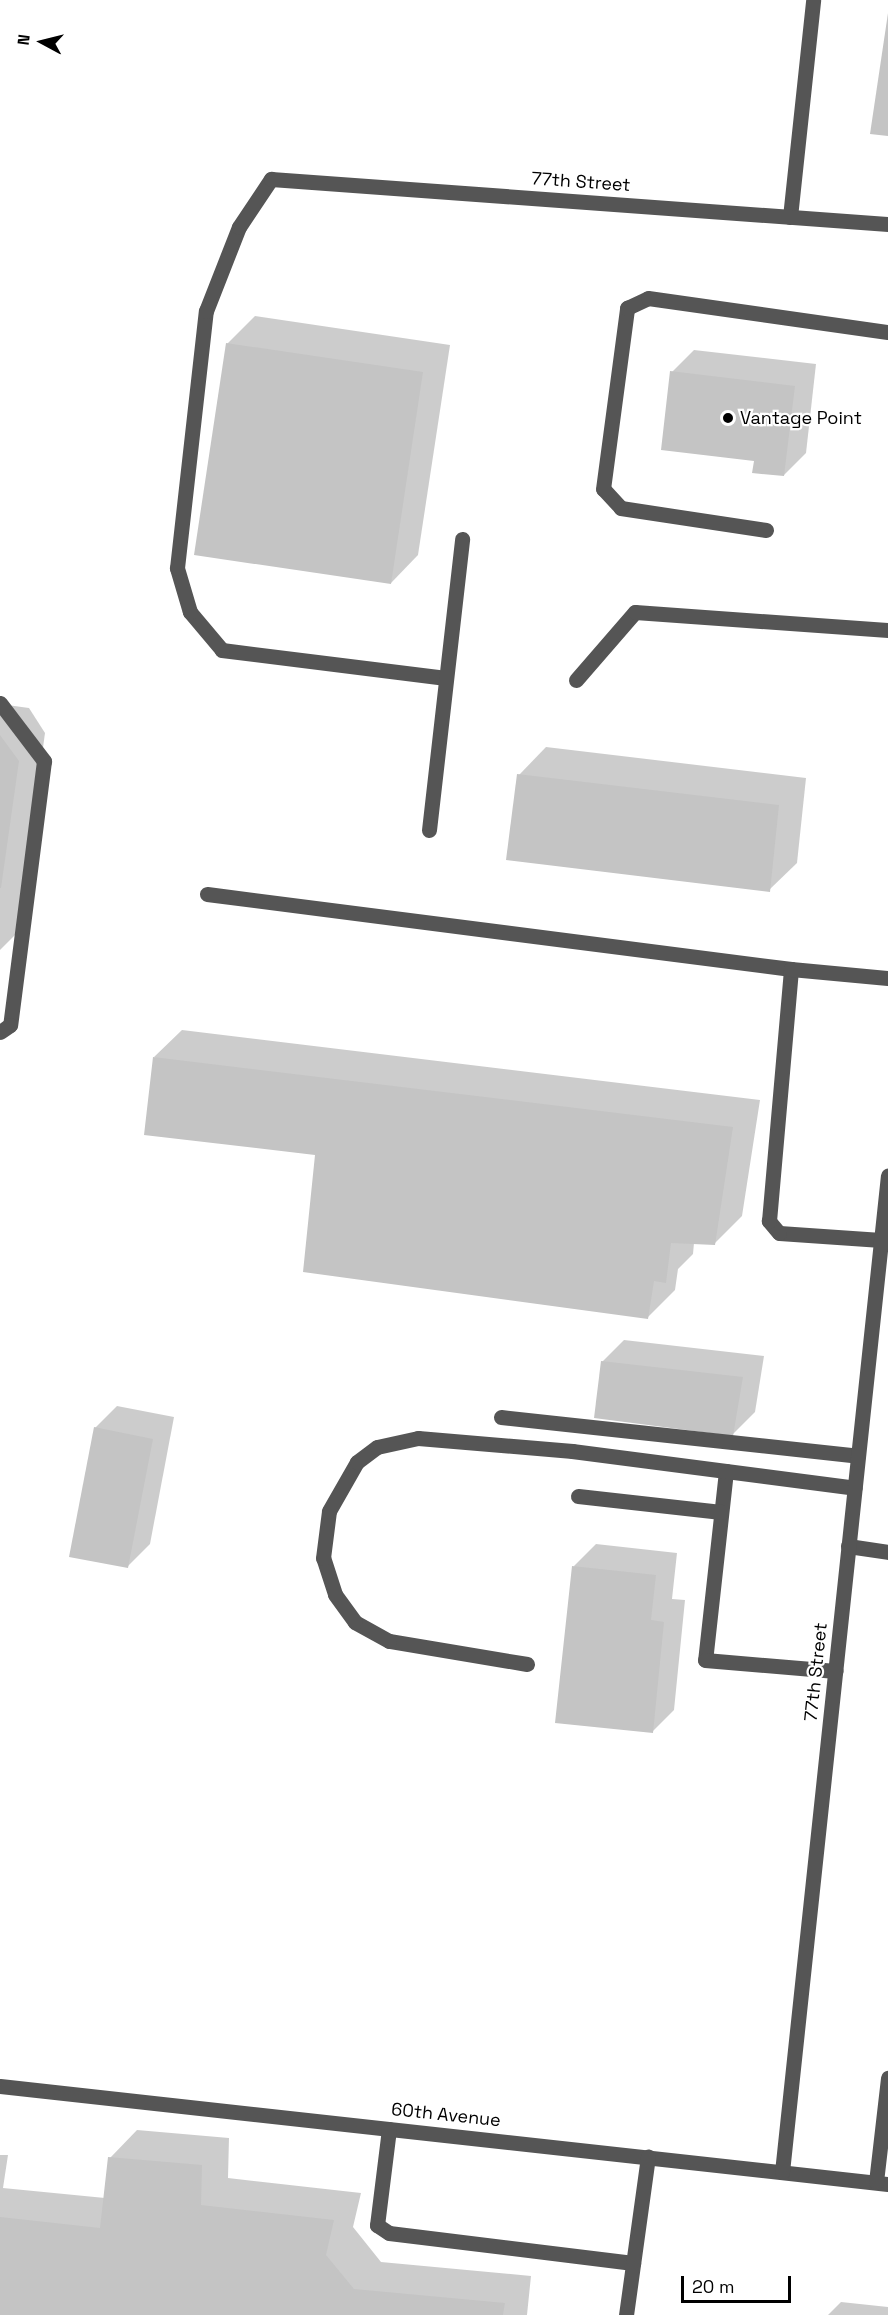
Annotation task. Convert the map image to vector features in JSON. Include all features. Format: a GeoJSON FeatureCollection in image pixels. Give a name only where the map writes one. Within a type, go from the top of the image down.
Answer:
{"type":"FeatureCollection","features":[{"type":"Feature","properties":{"kind":"street"},"geometry":{"type":"LineString","coordinates":[[790,216],[813,0]]}},
{"type":"Feature","properties":{"kind":"street","name":"77th Street"},"geometry":{"type":"LineString","coordinates":[[446,678],[222,650],[190,612],[177,568],[206,311],[239,227],[271,179],[888,224]]}},
{"type":"Feature","properties":{"kind":"street"},"geometry":{"type":"LineString","coordinates":[[766,530],[621,508],[603,489],[627,308],[648,298],[888,332]]}},
{"type":"Feature","properties":{"kind":"street"},"geometry":{"type":"LineString","coordinates":[[429,830],[462,539]]}},
{"type":"Feature","properties":{"kind":"street"},"geometry":{"type":"LineString","coordinates":[[576,680],[635,612],[888,630]]}},
{"type":"Feature","properties":{"kind":"street"},"geometry":{"type":"LineString","coordinates":[[0,703],[44,761],[10,1025],[0,1032]]}},
{"type":"Feature","properties":{"kind":"street"},"geometry":{"type":"LineString","coordinates":[[207,894],[791,969],[888,978]]}},
{"type":"Feature","properties":{"kind":"street"},"geometry":{"type":"LineString","coordinates":[[791,969],[769,1221],[779,1233],[881,1240]]}},
{"type":"Feature","properties":{"kind":"street","name":"77th Street"},"geometry":{"type":"LineString","coordinates":[[782,2172],[858,1456],[884,1263],[881,1240],[888,1176]]}},
{"type":"Feature","properties":{"kind":"street"},"geometry":{"type":"LineString","coordinates":[[501,1418],[858,1456]]}},
{"type":"Feature","properties":{"kind":"street"},"geometry":{"type":"LineString","coordinates":[[527,1664],[389,1641],[355,1622],[335,1594],[322,1558],[329,1511],[357,1462],[377,1447],[418,1438],[726,1471],[855,1488]]}},
{"type":"Feature","properties":{"kind":"street"},"geometry":{"type":"LineString","coordinates":[[726,1471],[705,1660],[836,1671]]}},
{"type":"Feature","properties":{"kind":"street"},"geometry":{"type":"LineString","coordinates":[[578,1496],[721,1512]]}},
{"type":"Feature","properties":{"kind":"street"},"geometry":{"type":"LineString","coordinates":[[848,1546],[888,1552]]}},
{"type":"Feature","properties":{"kind":"street"},"geometry":{"type":"LineString","coordinates":[[882,2183],[888,2078]]}},
{"type":"Feature","properties":{"kind":"street","name":"60th Avenue"},"geometry":{"type":"LineString","coordinates":[[0,2086],[882,2183]]}},
{"type":"Feature","properties":{"kind":"street"},"geometry":{"type":"LineString","coordinates":[[389,2129],[377,2225],[389,2233],[633,2263]]}},
{"type":"Feature","properties":{"kind":"street"},"geometry":{"type":"LineString","coordinates":[[626,2315],[648,2157]]}},
{"type":"Feature","properties":{"kind":"building"},"geometry":{"type":"Polygon","coordinates":[[[888,13],[888,136],[870,134],[888,13]]]}},
{"type":"Feature","properties":{"kind":"building"},"geometry":{"type":"Polygon","coordinates":[[[226,343],[423,372],[391,584],[194,555],[226,343]]]}},
{"type":"Feature","properties":{"kind":"building","name":"Vantage Point"},"geometry":{"type":"Polygon","coordinates":[[[670,371],[795,386],[784,476],[752,473],[754,461],[661,450],[670,371]]]}},
{"type":"Feature","properties":{"kind":"building"},"geometry":{"type":"Polygon","coordinates":[[[0,735],[19,761],[1,888],[0,888],[0,735]]]}},
{"type":"Feature","properties":{"kind":"building"},"geometry":{"type":"Polygon","coordinates":[[[517,774],[779,805],[770,892],[506,860],[517,774]]]}},
{"type":"Feature","properties":{"kind":"building"},"geometry":{"type":"Polygon","coordinates":[[[153,1057],[733,1127],[715,1245],[671,1243],[666,1283],[654,1281],[648,1319],[303,1272],[315,1155],[144,1135],[153,1057]]]}},
{"type":"Feature","properties":{"kind":"building"},"geometry":{"type":"Polygon","coordinates":[[[601,1361],[743,1377],[733,1436],[594,1418],[601,1361]]]}},
{"type":"Feature","properties":{"kind":"building"},"geometry":{"type":"Polygon","coordinates":[[[94,1427],[153,1439],[128,1568],[69,1557],[94,1427]]]}},
{"type":"Feature","properties":{"kind":"building"},"geometry":{"type":"Polygon","coordinates":[[[572,1566],[656,1575],[651,1620],[664,1622],[653,1733],[555,1723],[572,1566]]]}},
{"type":"Feature","properties":{"kind":"building"},"geometry":{"type":"Polygon","coordinates":[[[108,2157],[202,2165],[201,2205],[334,2220],[326,2255],[354,2289],[505,2303],[503,2315],[0,2315],[0,2217],[100,2228],[108,2157]]]}},
{"type":"Feature","properties":{"kind":"place","name":"Vantage Point"},"geometry":{"type":"Point","coordinates":[728,418]}}]}
